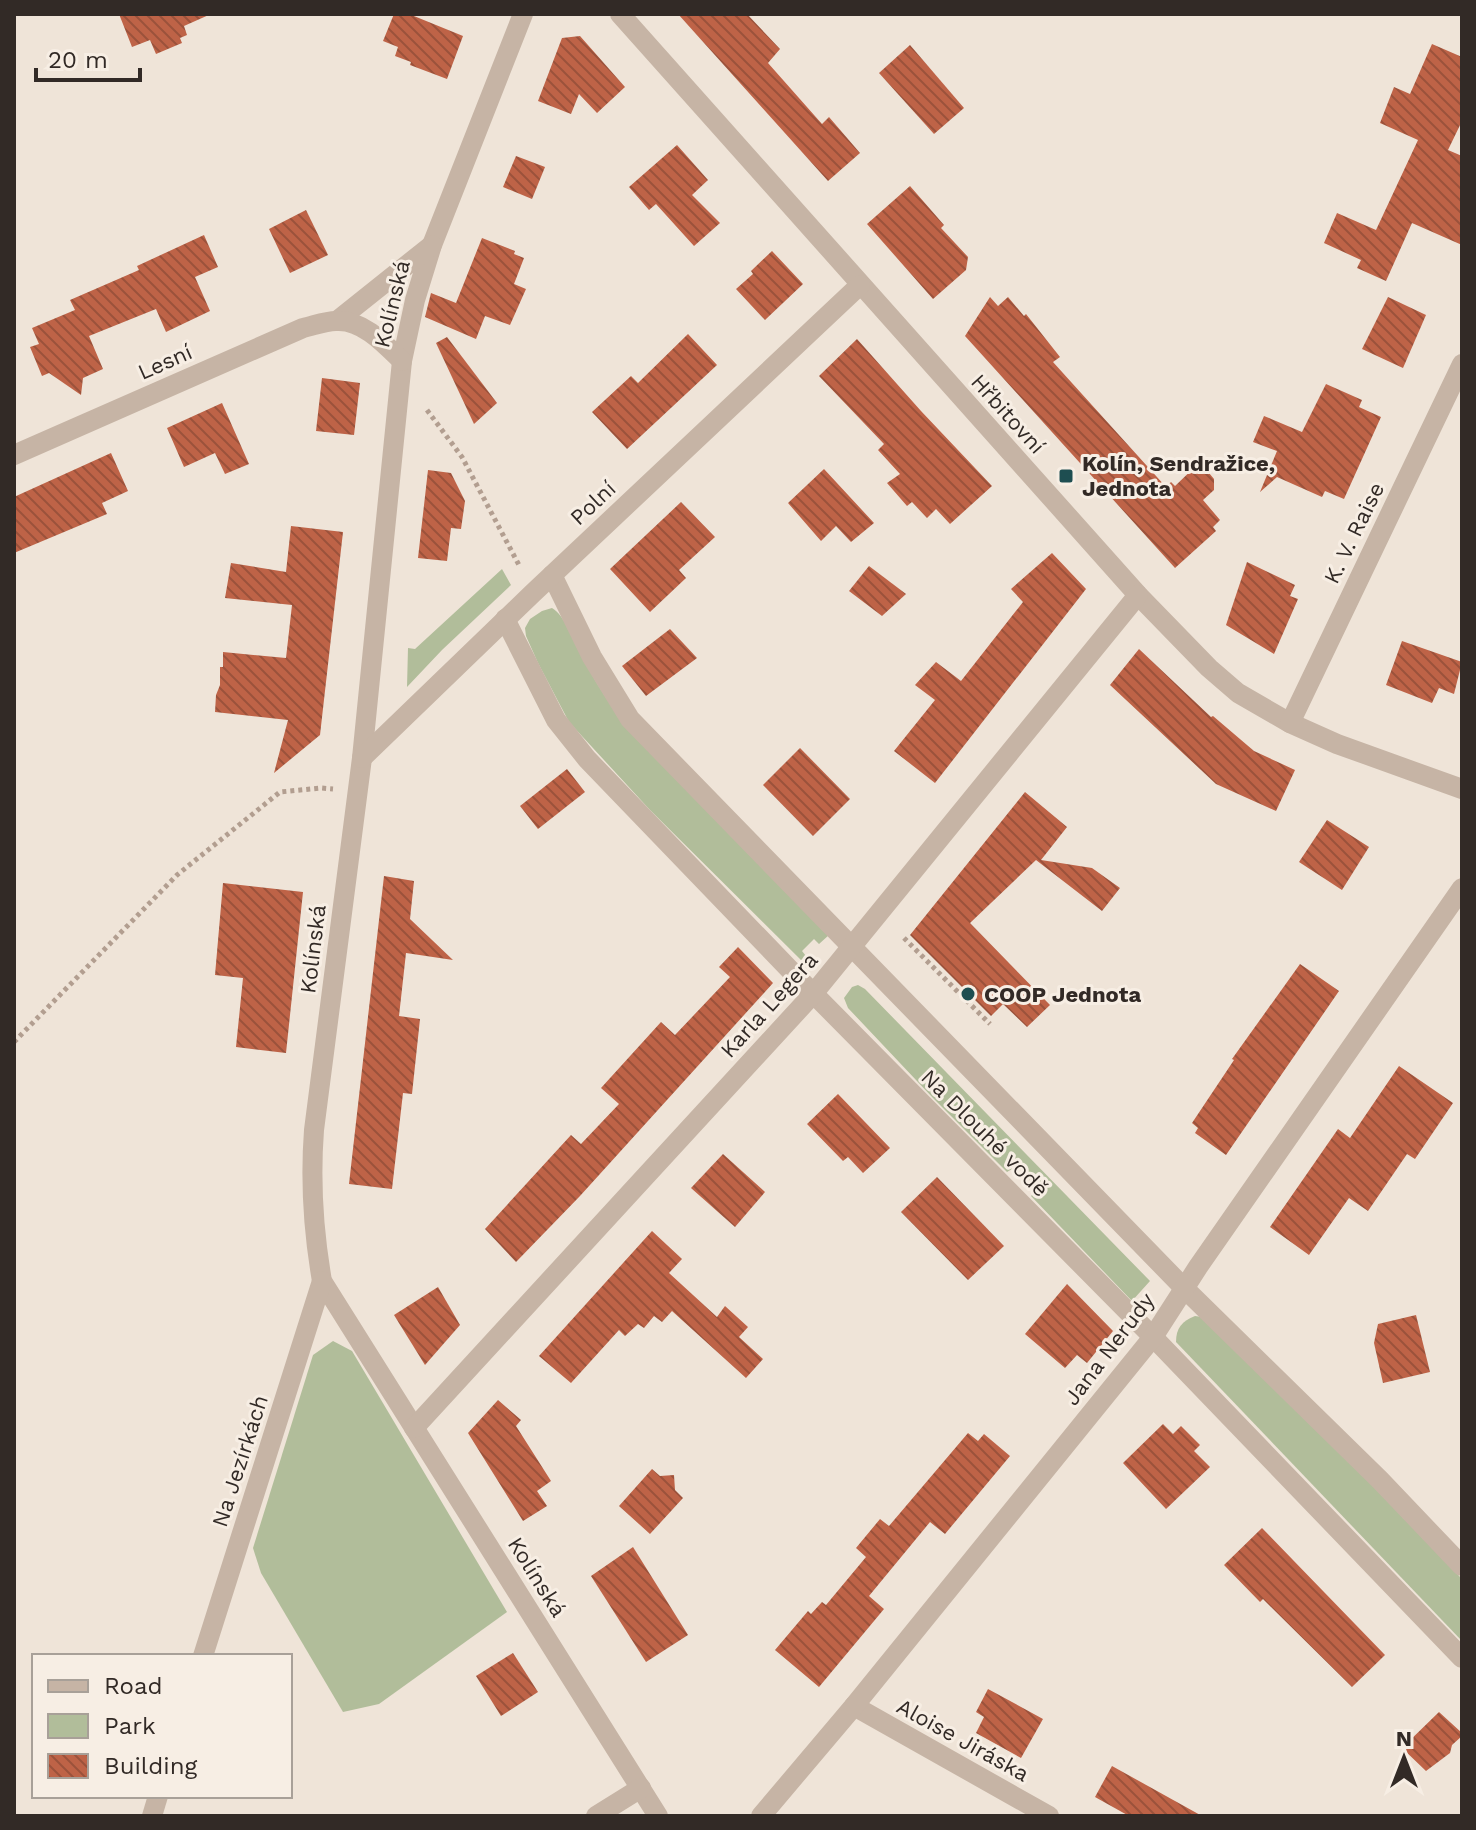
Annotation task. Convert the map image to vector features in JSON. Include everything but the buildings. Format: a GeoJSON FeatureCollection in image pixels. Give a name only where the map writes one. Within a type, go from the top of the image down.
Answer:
{"type":"FeatureCollection","features":[{"type":"Feature","properties":{"kind":"street","name":"Kolínská"},"geometry":{"type":"LineString","coordinates":[[523,14],[432,245],[415,300],[402,361],[362,758],[311,1168],[314,1232],[322,1281],[658,1816]]}},
{"type":"Feature","properties":{"kind":"street","name":"Hřbitovní"},"geometry":{"type":"LineString","coordinates":[[620,14],[1138,595],[1209,668],[1238,693],[1290,723],[1337,744],[1462,789]]}},
{"type":"Feature","properties":{"kind":"street","name":"Lesní"},"geometry":{"type":"LineString","coordinates":[[16,448],[303,328],[338,320],[432,245]]}},
{"type":"Feature","properties":{"kind":"street","name":"Polní"},"geometry":{"type":"LineString","coordinates":[[362,758],[860,285]]}},
{"type":"Feature","properties":{"kind":"street"},"geometry":{"type":"LineString","coordinates":[[338,320],[362,328],[382,341],[402,361]]}},
{"type":"Feature","properties":{"kind":"street","name":"K. V. Raise"},"geometry":{"type":"LineString","coordinates":[[1290,723],[1462,364]]}},
{"type":"Feature","properties":{"kind":"street","name":"Na Dlouhé vodě"},"geometry":{"type":"LineString","coordinates":[[552,575],[592,657],[630,719],[1184,1288],[1380,1480],[1462,1566]]}},
{"type":"Feature","properties":{"kind":"street","name":"Karla Legera"},"geometry":{"type":"LineString","coordinates":[[414,1428],[813,994],[1138,595]]}},
{"type":"Feature","properties":{"kind":"street","name":"Na Dlouhé vodě"},"geometry":{"type":"LineString","coordinates":[[505,619],[556,720],[587,759],[813,994],[1153,1337],[1462,1658]]}},
{"type":"Feature","properties":{"kind":"street","name":"Jana Nerudy"},"geometry":{"type":"LineString","coordinates":[[761,1816],[1153,1337],[1462,888]]}},
{"type":"Feature","properties":{"kind":"street","name":"Na Jezírkách"},"geometry":{"type":"LineString","coordinates":[[204,1654],[322,1281]]}},
{"type":"Feature","properties":{"kind":"street","name":"Aloise Jiráska"},"geometry":{"type":"LineString","coordinates":[[854,1706],[1049,1816]]}},
{"type":"Feature","properties":{"kind":"street"},"geometry":{"type":"LineString","coordinates":[[596,1816],[641,1788]]}},
{"type":"Feature","properties":{"kind":"path"},"geometry":{"type":"LineString","coordinates":[[427,410],[462,457],[533,593]]}},
{"type":"Feature","properties":{"kind":"path"},"geometry":{"type":"LineString","coordinates":[[14,1042],[177,875],[280,792],[321,788],[356,791]]}},
{"type":"Feature","properties":{"kind":"path"},"geometry":{"type":"LineString","coordinates":[[904,938],[990,1024]]}},
{"type":"Feature","properties":{"kind":"green space"},"geometry":{"type":"Polygon","coordinates":[[[502,569],[511,585],[407,687],[408,648],[415,649],[502,569]]]}},
{"type":"Feature","properties":{"kind":"green space"},"geometry":{"type":"Polygon","coordinates":[[[552,608],[565,622],[592,675],[616,712],[829,935],[819,944],[814,939],[802,951],[806,956],[801,960],[650,810],[569,722],[526,636],[525,628],[530,619],[552,608]]]}},
{"type":"Feature","properties":{"kind":"green space"},"geometry":{"type":"Polygon","coordinates":[[[858,985],[1150,1281],[1132,1301],[1031,1196],[1038,1189],[1017,1166],[1007,1172],[848,1008],[844,998],[852,987],[858,985]]]}},
{"type":"Feature","properties":{"kind":"green space"},"geometry":{"type":"Polygon","coordinates":[[[1195,1316],[1202,1317],[1462,1579],[1462,1641],[1176,1342],[1181,1326],[1195,1316]]]}},
{"type":"Feature","properties":{"kind":"green space"},"geometry":{"type":"Polygon","coordinates":[[[333,1341],[352,1351],[507,1612],[379,1704],[343,1712],[261,1573],[253,1548],[313,1355],[333,1341]]]}},
{"type":"Feature","properties":{"kind":"place","name":"Kolín, Sendražice, Jednota"},"geometry":{"type":"Point","coordinates":[1066,476]}},
{"type":"Feature","properties":{"kind":"place","name":"COOP Jednota"},"geometry":{"type":"Point","coordinates":[968,994]}}]}
